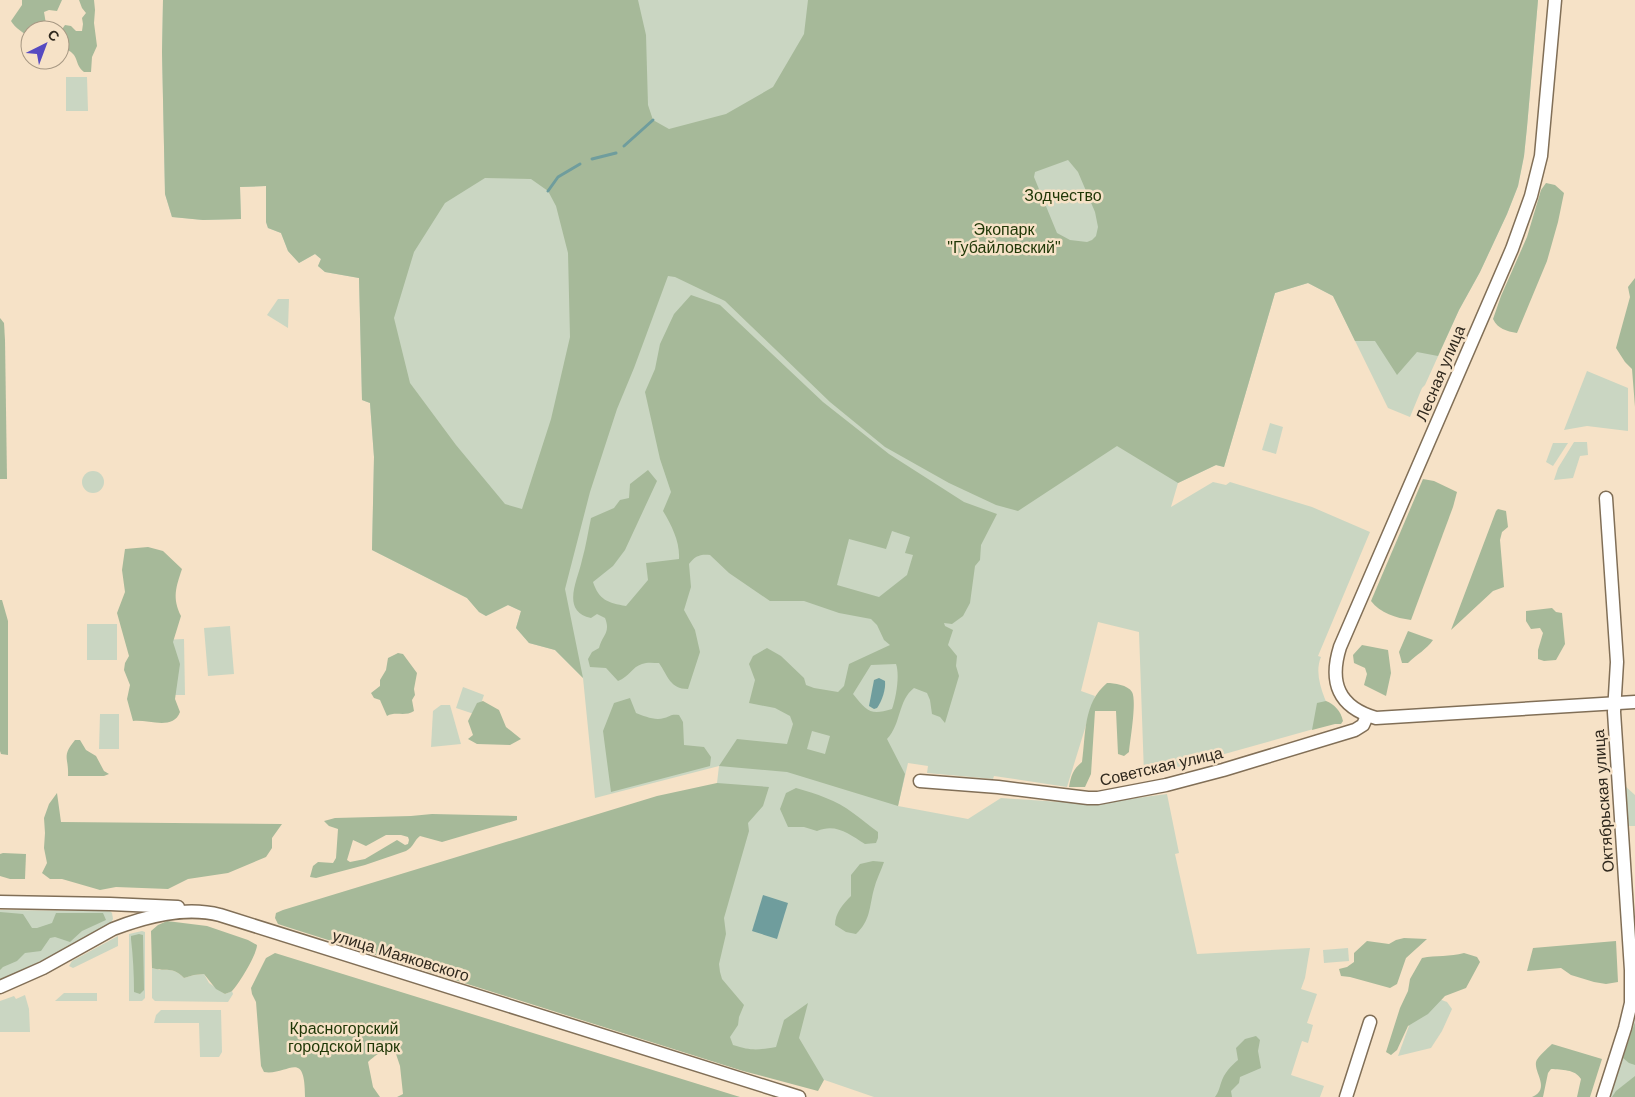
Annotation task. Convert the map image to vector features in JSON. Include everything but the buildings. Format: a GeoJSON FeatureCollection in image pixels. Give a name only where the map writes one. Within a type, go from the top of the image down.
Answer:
{"type":"FeatureCollection","features":[{"type":"Feature","properties":{"kind":"street","name":"Лесная улица"},"geometry":{"type":"LineString","coordinates":[[1555,0],[1542,148],[1531,196],[1512,248],[1361,596],[1336,659],[1335,676],[1340,692],[1348,704],[1367,716],[1376,718],[1388,719],[1614,703]]}},
{"type":"Feature","properties":{"kind":"street","name":"Октябрьская улица"},"geometry":{"type":"LineString","coordinates":[[1603,1097],[1625,1028],[1631,994],[1614,703],[1616,662],[1606,498]]}},
{"type":"Feature","properties":{"kind":"street"},"geometry":{"type":"LineString","coordinates":[[1614,703],[1635,702]]}},
{"type":"Feature","properties":{"kind":"street","name":"Советская улица"},"geometry":{"type":"LineString","coordinates":[[920,781],[998,787],[1088,798],[1112,796],[1166,785],[1223,770],[1356,730],[1363,725],[1367,716]]}},
{"type":"Feature","properties":{"kind":"street"},"geometry":{"type":"LineString","coordinates":[[0,902],[110,904],[173,907],[203,911]]}},
{"type":"Feature","properties":{"kind":"street"},"geometry":{"type":"LineString","coordinates":[[110,904],[115,908],[118,917],[113,929]]}},
{"type":"Feature","properties":{"kind":"street","name":"улица Маяковского"},"geometry":{"type":"LineString","coordinates":[[0,987],[43,968],[113,929],[146,918],[172,913],[203,911],[799,1097]]}},
{"type":"Feature","properties":{"kind":"street"},"geometry":{"type":"LineString","coordinates":[[1346,1097],[1370,1022]]}},
{"type":"Feature","properties":{"kind":"green space"},"geometry":{"type":"Polygon","coordinates":[[[22,0],[62,0],[57,11],[49,10],[44,12],[45,20],[20,20],[20,30],[11,21],[22,5],[22,0]]]}},
{"type":"Feature","properties":{"kind":"green space"},"geometry":{"type":"Polygon","coordinates":[[[79,0],[94,0],[97,46],[92,57],[91,72],[84,72],[74,55],[70,52],[70,26],[76,31],[82,31],[82,18],[86,13],[79,0]]]}},
{"type":"Feature","properties":{"kind":"green space","name":"Зодчество"},"geometry":{"type":"Polygon","coordinates":[[[163,0],[1538,0],[1524,156],[1518,186],[1480,272],[1459,310],[1410,417],[1388,408],[1333,296],[1308,283],[1275,293],[1224,467],[1216,465],[1178,483],[1171,507],[1213,482],[1226,485],[1230,482],[1312,507],[1370,532],[1318,656],[1321,657],[1318,674],[1320,682],[1335,723],[1160,772],[1144,774],[1139,632],[1098,622],[1081,691],[1095,696],[1067,787],[994,776],[993,779],[927,773],[928,766],[908,763],[898,806],[968,819],[1001,798],[1091,804],[1167,794],[1179,853],[1175,854],[1197,954],[1310,948],[1305,978],[1301,989],[1317,994],[1307,1023],[1313,1025],[1308,1043],[1302,1041],[1291,1075],[1324,1086],[1320,1097],[874,1097],[650,1020],[717,783],[719,766],[595,798],[583,678],[555,650],[529,643],[516,628],[521,611],[508,605],[486,616],[479,612],[467,598],[372,550],[374,457],[370,403],[362,400],[359,278],[325,272],[318,266],[321,259],[315,254],[299,263],[288,251],[281,233],[268,228],[266,222],[266,186],[240,187],[241,219],[203,220],[172,217],[165,194],[162,52],[163,0]]]}},
{"type":"Feature","properties":{"kind":"green space","name":"Экопарк \"Губайловский\""},"geometry":{"type":"Polygon","coordinates":[[[163,0],[638,0],[646,35],[648,105],[653,120],[669,129],[726,114],[773,87],[804,34],[808,0],[1538,0],[1524,156],[1518,186],[1480,272],[1459,310],[1438,356],[1417,352],[1397,375],[1375,341],[1355,341],[1333,296],[1308,283],[1275,293],[1224,467],[1216,465],[1178,483],[1117,446],[1018,511],[996,505],[949,483],[885,447],[830,402],[725,301],[675,277],[668,276],[617,409],[590,492],[565,589],[583,678],[555,650],[529,643],[516,628],[521,611],[508,605],[486,616],[479,612],[467,598],[372,550],[374,457],[370,403],[362,400],[359,278],[325,272],[318,266],[321,259],[315,254],[299,263],[288,251],[281,233],[268,228],[266,222],[266,186],[240,187],[241,219],[203,220],[172,217],[165,194],[162,52],[163,0]],[[1068,160],[1035,172],[1034,177],[1057,233],[1070,240],[1087,242],[1096,236],[1098,227],[1095,212],[1078,172],[1068,160]],[[485,178],[445,203],[414,252],[394,318],[410,383],[456,445],[505,504],[522,509],[551,419],[570,337],[568,253],[556,206],[548,191],[531,179],[485,178]]]}},
{"type":"Feature","properties":{"kind":"green space"},"geometry":{"type":"Polygon","coordinates":[[[66,77],[87,77],[88,111],[66,111],[66,77]]]}},
{"type":"Feature","properties":{"kind":"green space"},"geometry":{"type":"Polygon","coordinates":[[[1546,183],[1555,185],[1564,193],[1547,261],[1517,333],[1503,329],[1493,319],[1527,237],[1541,190],[1546,183]]]}},
{"type":"Feature","properties":{"kind":"green space"},"geometry":{"type":"Polygon","coordinates":[[[1635,278],[1635,407],[1632,369],[1616,348],[1630,297],[1628,287],[1635,278]]]}},
{"type":"Feature","properties":{"kind":"green space"},"geometry":{"type":"Polygon","coordinates":[[[691,295],[720,305],[823,402],[889,454],[964,502],[997,514],[981,545],[980,560],[975,566],[970,603],[963,616],[952,624],[944,623],[945,626],[953,630],[948,645],[957,656],[956,666],[959,676],[945,723],[940,717],[932,714],[927,693],[914,688],[905,699],[895,727],[887,739],[905,774],[898,806],[787,772],[719,766],[737,739],[787,744],[793,724],[790,716],[775,708],[749,703],[755,680],[749,664],[753,656],[767,648],[781,656],[804,678],[806,685],[838,692],[844,686],[849,664],[890,645],[884,640],[877,625],[871,619],[839,613],[804,601],[770,601],[729,573],[710,555],[701,555],[689,564],[691,587],[684,610],[695,630],[700,652],[688,689],[677,687],[673,684],[659,663],[639,665],[618,681],[606,668],[590,667],[588,659],[592,652],[599,648],[607,631],[607,623],[605,618],[597,614],[591,618],[576,609],[573,602],[573,594],[585,550],[591,518],[614,508],[620,500],[629,498],[630,484],[648,470],[657,481],[625,550],[613,566],[593,582],[595,588],[605,600],[626,606],[648,580],[646,563],[679,559],[675,534],[663,511],[671,492],[660,459],[645,392],[655,369],[660,344],[674,314],[691,295]],[[892,531],[886,549],[849,539],[837,585],[879,597],[907,575],[913,555],[905,553],[910,537],[892,531]],[[896,664],[871,665],[853,694],[866,708],[874,712],[892,709],[897,686],[898,674],[896,664]],[[812,731],[807,749],[825,754],[830,736],[812,731]]]}},
{"type":"Feature","properties":{"kind":"green space"},"geometry":{"type":"Polygon","coordinates":[[[278,299],[289,299],[288,328],[267,315],[278,299]]]}},
{"type":"Feature","properties":{"kind":"green space"},"geometry":{"type":"Polygon","coordinates":[[[0,318],[4,323],[5,340],[7,479],[0,479],[0,318]]]}},
{"type":"Feature","properties":{"kind":"green space"},"geometry":{"type":"Polygon","coordinates":[[[1587,371],[1628,388],[1628,431],[1587,426],[1564,430],[1587,371]]]}},
{"type":"Feature","properties":{"kind":"green space"},"geometry":{"type":"Polygon","coordinates":[[[1270,423],[1283,427],[1276,454],[1262,450],[1270,423]]]}},
{"type":"Feature","properties":{"kind":"green space"},"geometry":{"type":"Polygon","coordinates":[[[1574,442],[1587,442],[1588,455],[1580,456],[1573,478],[1554,480],[1558,468],[1574,442]]]}},
{"type":"Feature","properties":{"kind":"green space"},"geometry":{"type":"Polygon","coordinates":[[[1553,443],[1568,443],[1553,466],[1546,462],[1553,443]]]}},
{"type":"Feature","properties":{"kind":"green space"},"geometry":{"type":"Polygon","coordinates":[[[93,471],[101,474],[104,482],[101,490],[93,493],[85,490],[82,482],[85,474],[93,471]]]}},
{"type":"Feature","properties":{"kind":"green space"},"geometry":{"type":"Polygon","coordinates":[[[1423,479],[1434,481],[1457,492],[1411,620],[1389,614],[1379,609],[1371,601],[1423,479]]]}},
{"type":"Feature","properties":{"kind":"green space"},"geometry":{"type":"Polygon","coordinates":[[[1498,509],[1506,511],[1508,527],[1502,532],[1500,540],[1504,587],[1493,591],[1451,630],[1496,511],[1498,509]]]}},
{"type":"Feature","properties":{"kind":"green space"},"geometry":{"type":"Polygon","coordinates":[[[148,547],[163,551],[182,569],[176,592],[178,610],[181,616],[173,642],[180,664],[175,699],[180,712],[177,718],[166,723],[133,721],[127,699],[130,685],[124,670],[129,656],[117,613],[125,592],[122,570],[125,549],[148,547]]]}},
{"type":"Feature","properties":{"kind":"green space"},"geometry":{"type":"Polygon","coordinates":[[[0,600],[2,600],[8,621],[8,755],[1,754],[0,751],[0,600]]]}},
{"type":"Feature","properties":{"kind":"green space"},"geometry":{"type":"Polygon","coordinates":[[[1552,608],[1556,612],[1562,613],[1565,644],[1556,660],[1544,661],[1538,659],[1538,650],[1543,633],[1540,628],[1531,629],[1526,621],[1526,611],[1552,608]]]}},
{"type":"Feature","properties":{"kind":"green space"},"geometry":{"type":"Polygon","coordinates":[[[87,624],[117,624],[117,660],[87,660],[87,624]]]}},
{"type":"Feature","properties":{"kind":"green space"},"geometry":{"type":"Polygon","coordinates":[[[230,626],[234,674],[208,676],[204,628],[230,626]]]}},
{"type":"Feature","properties":{"kind":"green space"},"geometry":{"type":"Polygon","coordinates":[[[1408,631],[1433,640],[1408,663],[1402,663],[1399,652],[1408,631]]]}},
{"type":"Feature","properties":{"kind":"green space"},"geometry":{"type":"Polygon","coordinates":[[[184,639],[185,695],[163,695],[162,640],[184,639]]]}},
{"type":"Feature","properties":{"kind":"green space"},"geometry":{"type":"Polygon","coordinates":[[[1362,645],[1388,650],[1391,673],[1386,696],[1364,685],[1367,674],[1365,668],[1354,663],[1353,655],[1362,645]]]}},
{"type":"Feature","properties":{"kind":"green space"},"geometry":{"type":"Polygon","coordinates":[[[398,653],[403,654],[417,673],[414,689],[415,695],[412,700],[414,711],[407,714],[387,716],[380,700],[374,698],[371,693],[380,686],[380,680],[386,670],[388,658],[398,653]]]}},
{"type":"Feature","properties":{"kind":"green space"},"geometry":{"type":"Polygon","coordinates":[[[1107,683],[1124,686],[1132,692],[1134,712],[1129,752],[1124,756],[1118,754],[1116,711],[1095,711],[1091,774],[1085,787],[1069,787],[1076,767],[1082,762],[1085,730],[1090,709],[1099,691],[1107,683]]]}},
{"type":"Feature","properties":{"kind":"green space"},"geometry":{"type":"Polygon","coordinates":[[[463,687],[484,695],[477,715],[456,708],[463,687]]]}},
{"type":"Feature","properties":{"kind":"green space"},"geometry":{"type":"Polygon","coordinates":[[[630,698],[636,713],[646,717],[661,719],[672,715],[679,715],[683,722],[684,745],[704,747],[711,757],[710,766],[611,792],[603,731],[614,703],[630,698]]]}},
{"type":"Feature","properties":{"kind":"green space"},"geometry":{"type":"Polygon","coordinates":[[[483,701],[499,710],[506,727],[521,739],[510,745],[477,744],[468,739],[473,735],[468,721],[477,703],[483,701]]]}},
{"type":"Feature","properties":{"kind":"green space"},"geometry":{"type":"Polygon","coordinates":[[[1326,701],[1337,708],[1343,721],[1341,724],[1312,730],[1317,703],[1326,701]]]}},
{"type":"Feature","properties":{"kind":"green space"},"geometry":{"type":"Polygon","coordinates":[[[441,705],[450,705],[461,744],[431,747],[433,711],[441,705]]]}},
{"type":"Feature","properties":{"kind":"green space"},"geometry":{"type":"Polygon","coordinates":[[[100,714],[119,714],[119,749],[99,749],[100,714]]]}},
{"type":"Feature","properties":{"kind":"green space"},"geometry":{"type":"Polygon","coordinates":[[[75,740],[80,740],[86,750],[96,756],[104,771],[109,774],[104,776],[68,776],[67,754],[75,740]]]}},
{"type":"Feature","properties":{"kind":"green space"},"geometry":{"type":"Polygon","coordinates":[[[717,783],[769,787],[763,806],[748,823],[749,831],[724,918],[726,934],[719,964],[720,972],[722,979],[744,1005],[738,1025],[730,1037],[733,1045],[745,1048],[776,1047],[784,1020],[808,1003],[799,1038],[824,1080],[818,1091],[743,1071],[287,927],[278,924],[275,918],[276,913],[283,910],[657,796],[717,783]]]}},
{"type":"Feature","properties":{"kind":"green space"},"geometry":{"type":"Polygon","coordinates":[[[1625,786],[1635,795],[1635,826],[1627,826],[1625,786]]]}},
{"type":"Feature","properties":{"kind":"green space"},"geometry":{"type":"Polygon","coordinates":[[[796,788],[826,798],[847,808],[878,832],[876,843],[865,844],[848,833],[836,829],[830,828],[817,831],[804,827],[788,827],[780,809],[786,793],[796,788]]]}},
{"type":"Feature","properties":{"kind":"green space"},"geometry":{"type":"Polygon","coordinates":[[[57,793],[61,822],[282,824],[272,838],[272,848],[266,857],[228,873],[188,879],[168,889],[116,887],[100,890],[62,879],[50,879],[42,873],[47,863],[44,848],[44,818],[49,804],[57,793]]]}},
{"type":"Feature","properties":{"kind":"green space"},"geometry":{"type":"Polygon","coordinates":[[[432,814],[517,816],[517,820],[442,842],[420,836],[411,848],[406,851],[365,865],[316,878],[310,877],[313,866],[318,862],[333,863],[336,858],[338,829],[329,826],[324,821],[335,818],[432,814]],[[386,835],[366,846],[353,840],[347,860],[350,862],[365,859],[397,840],[405,845],[408,844],[408,837],[386,835]]]}},
{"type":"Feature","properties":{"kind":"green space"},"geometry":{"type":"Polygon","coordinates":[[[0,854],[26,854],[25,879],[10,879],[0,876],[0,854]]]}},
{"type":"Feature","properties":{"kind":"green space"},"geometry":{"type":"Polygon","coordinates":[[[873,861],[884,862],[875,886],[869,913],[861,929],[856,934],[846,932],[835,925],[835,921],[840,909],[851,896],[851,875],[860,864],[873,861]]]}},
{"type":"Feature","properties":{"kind":"green space"},"geometry":{"type":"Polygon","coordinates":[[[0,910],[110,911],[113,919],[110,924],[24,970],[0,980],[0,910]]]}},
{"type":"Feature","properties":{"kind":"green space"},"geometry":{"type":"Polygon","coordinates":[[[0,912],[23,914],[32,928],[52,923],[56,913],[103,913],[106,920],[82,931],[70,942],[55,937],[50,938],[41,951],[25,953],[17,961],[0,970],[0,912]]]}},
{"type":"Feature","properties":{"kind":"green space"},"geometry":{"type":"Polygon","coordinates":[[[167,921],[207,926],[257,945],[247,969],[232,991],[225,994],[216,989],[204,974],[184,978],[172,970],[152,968],[151,931],[167,921]]]}},
{"type":"Feature","properties":{"kind":"green space"},"geometry":{"type":"Polygon","coordinates":[[[145,932],[145,998],[142,1001],[129,1001],[129,934],[145,932]]]}},
{"type":"Feature","properties":{"kind":"green space"},"geometry":{"type":"Polygon","coordinates":[[[143,935],[144,990],[140,994],[134,992],[131,939],[131,936],[143,935]]]}},
{"type":"Feature","properties":{"kind":"green space"},"geometry":{"type":"Polygon","coordinates":[[[118,936],[118,946],[73,968],[69,966],[72,961],[118,936]]]}},
{"type":"Feature","properties":{"kind":"green space"},"geometry":{"type":"Polygon","coordinates":[[[1404,938],[1427,939],[1406,958],[1397,984],[1390,988],[1341,976],[1339,969],[1347,967],[1354,962],[1354,953],[1367,941],[1389,944],[1404,938]]]}},
{"type":"Feature","properties":{"kind":"green space"},"geometry":{"type":"Polygon","coordinates":[[[1616,941],[1618,982],[1606,984],[1594,982],[1571,975],[1561,968],[1527,971],[1533,948],[1616,941]]]}},
{"type":"Feature","properties":{"kind":"green space"},"geometry":{"type":"Polygon","coordinates":[[[1348,948],[1349,961],[1324,963],[1323,950],[1348,948]]]}},
{"type":"Feature","properties":{"kind":"green space","name":"Красногорский городской парк"},"geometry":{"type":"Polygon","coordinates":[[[275,953],[740,1097],[397,1097],[403,1094],[400,1066],[396,1054],[384,1052],[368,1062],[373,1087],[380,1097],[305,1097],[302,1073],[298,1068],[264,1072],[261,1066],[256,1002],[251,988],[266,958],[275,953]]]}},
{"type":"Feature","properties":{"kind":"green space"},"geometry":{"type":"Polygon","coordinates":[[[1464,953],[1477,957],[1480,962],[1466,988],[1445,996],[1428,1014],[1408,1026],[1397,1050],[1391,1055],[1386,1052],[1400,1008],[1408,991],[1410,979],[1422,958],[1464,953]]]}},
{"type":"Feature","properties":{"kind":"green space"},"geometry":{"type":"Polygon","coordinates":[[[152,968],[172,970],[184,978],[204,974],[209,983],[225,994],[232,991],[233,994],[228,1002],[155,1001],[152,998],[152,968]]]}},
{"type":"Feature","properties":{"kind":"green space"},"geometry":{"type":"Polygon","coordinates":[[[64,993],[97,993],[97,1001],[55,1001],[64,993]]]}},
{"type":"Feature","properties":{"kind":"green space"},"geometry":{"type":"Polygon","coordinates":[[[25,995],[29,1009],[30,1032],[0,1032],[0,1001],[14,996],[16,999],[25,995]]]}},
{"type":"Feature","properties":{"kind":"green space"},"geometry":{"type":"Polygon","coordinates":[[[1434,997],[1447,1002],[1452,1009],[1442,1031],[1431,1048],[1398,1056],[1414,1012],[1434,997]]]}},
{"type":"Feature","properties":{"kind":"green space"},"geometry":{"type":"Polygon","coordinates":[[[1635,1008],[1635,1097],[1608,1097],[1635,1008]]]}},
{"type":"Feature","properties":{"kind":"green space"},"geometry":{"type":"Polygon","coordinates":[[[161,1010],[221,1010],[222,1052],[219,1057],[200,1057],[199,1023],[154,1023],[156,1015],[161,1010]]]}},
{"type":"Feature","properties":{"kind":"green space"},"geometry":{"type":"Polygon","coordinates":[[[1635,1022],[1635,1065],[1623,1058],[1635,1022]]]}},
{"type":"Feature","properties":{"kind":"green space"},"geometry":{"type":"Polygon","coordinates":[[[1256,1036],[1260,1040],[1258,1051],[1261,1068],[1240,1077],[1239,1083],[1231,1091],[1232,1097],[1215,1097],[1222,1079],[1230,1067],[1238,1060],[1236,1048],[1245,1039],[1256,1036]]]}},
{"type":"Feature","properties":{"kind":"green space"},"geometry":{"type":"Polygon","coordinates":[[[1552,1044],[1602,1059],[1590,1097],[1577,1097],[1581,1079],[1575,1073],[1551,1069],[1548,1073],[1543,1097],[1532,1097],[1538,1094],[1541,1085],[1536,1062],[1540,1055],[1552,1044]]]}},
{"type":"Feature","properties":{"kind":"green space"},"geometry":{"type":"Polygon","coordinates":[[[1635,1076],[1635,1097],[1612,1097],[1616,1091],[1635,1076]]]}},
{"type":"Feature","properties":{"kind":"water"},"geometry":{"type":"Polygon","coordinates":[[[879,678],[885,681],[885,688],[881,702],[874,709],[869,706],[874,680],[879,678]]]}},
{"type":"Feature","properties":{"kind":"water"},"geometry":{"type":"Polygon","coordinates":[[[763,895],[788,903],[777,939],[752,931],[763,895]]]}},
{"type":"Feature","properties":{"kind":"waterway"},"geometry":{"type":"LineString","coordinates":[[624,146],[653,120]]}},
{"type":"Feature","properties":{"kind":"waterway"},"geometry":{"type":"LineString","coordinates":[[592,159],[616,153]]}},
{"type":"Feature","properties":{"kind":"waterway"},"geometry":{"type":"LineString","coordinates":[[548,191],[558,177],[580,164]]}}]}
